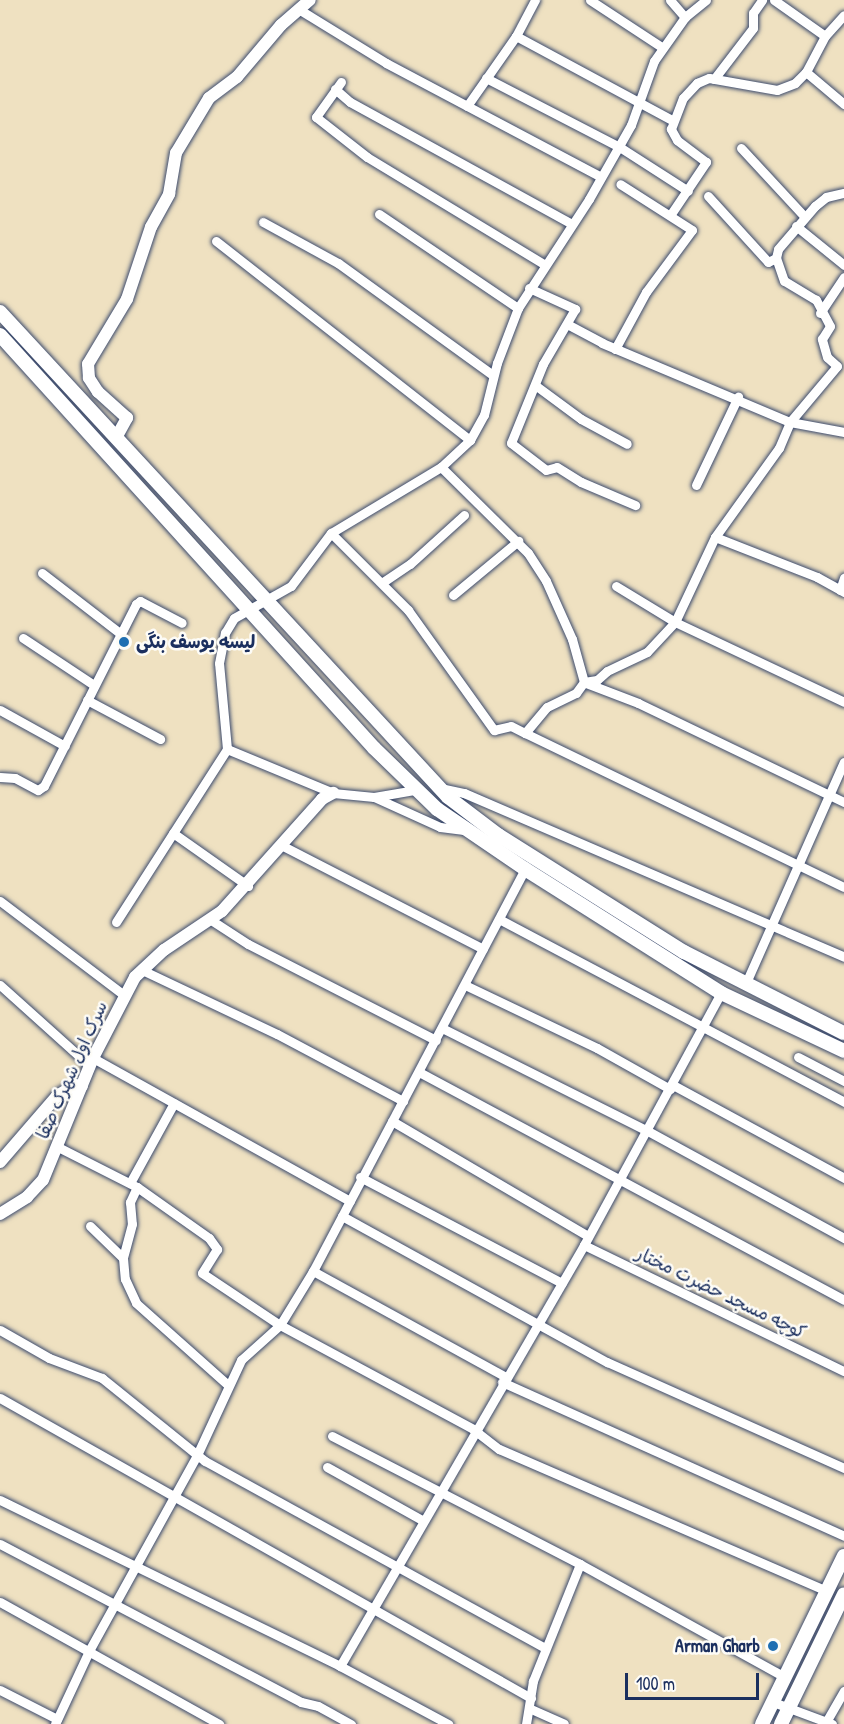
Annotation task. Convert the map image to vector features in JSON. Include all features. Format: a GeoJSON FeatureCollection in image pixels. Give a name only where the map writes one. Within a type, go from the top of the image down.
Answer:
{"type":"FeatureCollection","features":[{"type":"Feature","properties":{"kind":"main road"},"geometry":{"type":"LineString","coordinates":[[0,312],[117,436],[448,797],[498,835],[684,952],[745,985],[844,1033]]}},
{"type":"Feature","properties":{"kind":"main road"},"geometry":{"type":"LineString","coordinates":[[0,335],[247,608],[415,790],[437,809],[525,869],[721,993],[844,1051]]}},
{"type":"Feature","properties":{"kind":"main road"},"geometry":{"type":"LineString","coordinates":[[437,809],[448,797]]}},
{"type":"Feature","properties":{"kind":"main road"},"geometry":{"type":"LineString","coordinates":[[762,1724],[844,1556]]}},
{"type":"Feature","properties":{"kind":"main road"},"geometry":{"type":"LineString","coordinates":[[781,1724],[844,1594]]}},
{"type":"Feature","properties":{"kind":"street"},"geometry":{"type":"LineString","coordinates":[[117,436],[127,418],[98,392],[89,378],[87,364],[127,298],[150,226],[169,194],[176,153],[210,98],[237,77],[281,25],[310,0]]}},
{"type":"Feature","properties":{"kind":"street"},"geometry":{"type":"LineString","coordinates":[[467,106],[516,36],[535,0]]}},
{"type":"Feature","properties":{"kind":"street"},"geometry":{"type":"LineString","coordinates":[[590,0],[663,48]]}},
{"type":"Feature","properties":{"kind":"street"},"geometry":{"type":"LineString","coordinates":[[670,0],[685,17]]}},
{"type":"Feature","properties":{"kind":"street"},"geometry":{"type":"LineString","coordinates":[[116,922],[227,749],[219,663],[225,633],[234,618],[247,608],[266,601],[291,586],[331,533],[441,467],[470,440],[484,415],[493,375],[518,308],[601,177],[618,146],[663,48],[685,17],[706,0]]}},
{"type":"Feature","properties":{"kind":"street"},"geometry":{"type":"LineString","coordinates":[[714,79],[753,28],[753,13],[762,0]]}},
{"type":"Feature","properties":{"kind":"street"},"geometry":{"type":"LineString","coordinates":[[774,0],[825,36]]}},
{"type":"Feature","properties":{"kind":"street"},"geometry":{"type":"LineString","coordinates":[[300,10],[467,106],[601,177]]}},
{"type":"Feature","properties":{"kind":"street"},"geometry":{"type":"LineString","coordinates":[[671,214],[706,162],[677,140],[671,129],[672,120],[697,83],[714,79],[777,90],[795,83],[806,72],[825,36],[843,18]]}},
{"type":"Feature","properties":{"kind":"street"},"geometry":{"type":"LineString","coordinates":[[516,36],[672,120]]}},
{"type":"Feature","properties":{"kind":"street"},"geometry":{"type":"LineString","coordinates":[[806,72],[844,104]]}},
{"type":"Feature","properties":{"kind":"street"},"geometry":{"type":"LineString","coordinates":[[486,78],[618,146],[688,191]]}},
{"type":"Feature","properties":{"kind":"street"},"geometry":{"type":"LineString","coordinates":[[544,265],[367,157],[316,117],[338,86],[350,102],[572,224]]}},
{"type":"Feature","properties":{"kind":"street"},"geometry":{"type":"LineString","coordinates":[[741,147],[805,217]]}},
{"type":"Feature","properties":{"kind":"street"},"geometry":{"type":"LineString","coordinates":[[615,349],[646,292],[693,230],[671,214],[620,184]]}},
{"type":"Feature","properties":{"kind":"street"},"geometry":{"type":"LineString","coordinates":[[525,733],[547,707],[576,693],[584,682],[597,680],[607,670],[647,652],[675,622],[715,537],[780,448],[790,422],[837,366],[827,357],[822,339],[830,326],[820,313],[816,300],[784,281],[776,258],[778,249],[805,217],[826,197],[844,193]]}},
{"type":"Feature","properties":{"kind":"street"},"geometry":{"type":"LineString","coordinates":[[708,196],[768,262],[776,258]]}},
{"type":"Feature","properties":{"kind":"street"},"geometry":{"type":"LineString","coordinates":[[379,214],[518,308]]}},
{"type":"Feature","properties":{"kind":"street"},"geometry":{"type":"LineString","coordinates":[[263,222],[338,262],[493,375]]}},
{"type":"Feature","properties":{"kind":"street"},"geometry":{"type":"LineString","coordinates":[[796,226],[844,265]]}},
{"type":"Feature","properties":{"kind":"street"},"geometry":{"type":"LineString","coordinates":[[216,241],[470,440]]}},
{"type":"Feature","properties":{"kind":"street"},"geometry":{"type":"LineString","coordinates":[[820,313],[844,276]]}},
{"type":"Feature","properties":{"kind":"street"},"geometry":{"type":"LineString","coordinates":[[529,288],[574,309],[535,385],[511,443],[546,470],[557,467],[581,482],[635,505]]}},
{"type":"Feature","properties":{"kind":"street"},"geometry":{"type":"LineString","coordinates":[[567,324],[615,349],[738,397],[790,422],[844,432]]}},
{"type":"Feature","properties":{"kind":"street"},"geometry":{"type":"LineString","coordinates":[[535,385],[581,419],[627,444]]}},
{"type":"Feature","properties":{"kind":"street"},"geometry":{"type":"LineString","coordinates":[[696,485],[738,397]]}},
{"type":"Feature","properties":{"kind":"street"},"geometry":{"type":"LineString","coordinates":[[441,467],[518,541],[546,581],[572,639],[584,682]]}},
{"type":"Feature","properties":{"kind":"street"},"geometry":{"type":"LineString","coordinates":[[382,582],[410,564],[464,515]]}},
{"type":"Feature","properties":{"kind":"street"},"geometry":{"type":"LineString","coordinates":[[331,533],[382,582],[439,649],[494,730],[511,726],[844,887]]}},
{"type":"Feature","properties":{"kind":"street"},"geometry":{"type":"LineString","coordinates":[[715,537],[816,576],[842,591],[844,578]]}},
{"type":"Feature","properties":{"kind":"street"},"geometry":{"type":"LineString","coordinates":[[453,595],[518,541]]}},
{"type":"Feature","properties":{"kind":"street"},"geometry":{"type":"LineString","coordinates":[[42,573],[121,634]]}},
{"type":"Feature","properties":{"kind":"street"},"geometry":{"type":"LineString","coordinates":[[616,586],[675,622],[844,702]]}},
{"type":"Feature","properties":{"kind":"street"},"geometry":{"type":"LineString","coordinates":[[0,777],[15,778],[38,790],[44,786],[94,685],[140,601],[182,623]]}},
{"type":"Feature","properties":{"kind":"street"},"geometry":{"type":"LineString","coordinates":[[23,638],[94,685]]}},
{"type":"Feature","properties":{"kind":"street"},"geometry":{"type":"LineString","coordinates":[[584,682],[638,703],[844,802]]}},
{"type":"Feature","properties":{"kind":"street"},"geometry":{"type":"LineString","coordinates":[[87,700],[160,739]]}},
{"type":"Feature","properties":{"kind":"street"},"geometry":{"type":"LineString","coordinates":[[0,710],[65,746]]}},
{"type":"Feature","properties":{"kind":"street"},"geometry":{"type":"LineString","coordinates":[[227,749],[333,793],[374,797],[415,790]]}},
{"type":"Feature","properties":{"kind":"street"},"geometry":{"type":"LineString","coordinates":[[745,985],[844,762]]}},
{"type":"Feature","properties":{"kind":"street"},"geometry":{"type":"LineString","coordinates":[[437,787],[464,793],[844,957]]}},
{"type":"Feature","properties":{"kind":"street","name":"سرک اول شهرک صفا"},"geometry":{"type":"LineString","coordinates":[[0,1214],[27,1197],[43,1180],[92,1062],[125,996],[142,970],[164,950],[211,920],[248,886],[322,799],[333,793]]}},
{"type":"Feature","properties":{"kind":"street"},"geometry":{"type":"LineString","coordinates":[[829,795],[844,795]]}},
{"type":"Feature","properties":{"kind":"street"},"geometry":{"type":"LineString","coordinates":[[374,797],[440,827],[466,830]]}},
{"type":"Feature","properties":{"kind":"street"},"geometry":{"type":"LineString","coordinates":[[173,833],[248,886]]}},
{"type":"Feature","properties":{"kind":"street"},"geometry":{"type":"LineString","coordinates":[[281,846],[483,949]]}},
{"type":"Feature","properties":{"kind":"street"},"geometry":{"type":"LineString","coordinates":[[0,1690],[56,1722],[90,1649],[197,1455],[241,1360],[280,1325],[313,1271],[351,1201],[360,1177],[393,1121],[525,869]]}},
{"type":"Feature","properties":{"kind":"street"},"geometry":{"type":"LineString","coordinates":[[0,901],[125,996]]}},
{"type":"Feature","properties":{"kind":"street"},"geometry":{"type":"LineString","coordinates":[[499,919],[705,1025],[844,1102]]}},
{"type":"Feature","properties":{"kind":"street"},"geometry":{"type":"LineString","coordinates":[[211,920],[248,944],[436,1040]]}},
{"type":"Feature","properties":{"kind":"street"},"geometry":{"type":"LineString","coordinates":[[142,970],[277,1034],[403,1101]]}},
{"type":"Feature","properties":{"kind":"street"},"geometry":{"type":"LineString","coordinates":[[0,985],[92,1062],[174,1103],[351,1201]]}},
{"type":"Feature","properties":{"kind":"street"},"geometry":{"type":"LineString","coordinates":[[465,985],[597,1048],[844,1178]]}},
{"type":"Feature","properties":{"kind":"street"},"geometry":{"type":"LineString","coordinates":[[340,1666],[473,1429],[562,1283],[621,1179],[721,993]]}},
{"type":"Feature","properties":{"kind":"street"},"geometry":{"type":"LineString","coordinates":[[442,1028],[646,1130],[844,1238]]}},
{"type":"Feature","properties":{"kind":"street"},"geometry":{"type":"LineString","coordinates":[[798,1057],[844,1082]]}},
{"type":"Feature","properties":{"kind":"street"},"geometry":{"type":"LineString","coordinates":[[419,1072],[844,1299]]}},
{"type":"Feature","properties":{"kind":"street"},"geometry":{"type":"LineString","coordinates":[[0,1161],[57,1096],[75,1085],[82,1086]]}},
{"type":"Feature","properties":{"kind":"street"},"geometry":{"type":"LineString","coordinates":[[174,1103],[134,1185],[130,1203],[132,1224],[123,1258],[125,1279],[136,1303],[228,1385]]}},
{"type":"Feature","properties":{"kind":"street","name":"کوچه مسجد حضرت مختار"},"geometry":{"type":"LineString","coordinates":[[393,1121],[586,1240],[844,1371]]}},
{"type":"Feature","properties":{"kind":"street"},"geometry":{"type":"LineString","coordinates":[[58,1147],[134,1185],[209,1238],[217,1250],[202,1273],[280,1325],[473,1429],[499,1449],[827,1591]]}},
{"type":"Feature","properties":{"kind":"street"},"geometry":{"type":"LineString","coordinates":[[360,1177],[562,1283]]}},
{"type":"Feature","properties":{"kind":"street"},"geometry":{"type":"LineString","coordinates":[[342,1216],[607,1362],[844,1468]]}},
{"type":"Feature","properties":{"kind":"street"},"geometry":{"type":"LineString","coordinates":[[90,1226],[123,1258]]}},
{"type":"Feature","properties":{"kind":"street"},"geometry":{"type":"LineString","coordinates":[[313,1271],[504,1379],[844,1536]]}},
{"type":"Feature","properties":{"kind":"street"},"geometry":{"type":"LineString","coordinates":[[0,1330],[49,1358],[102,1378],[197,1455],[545,1648]]}},
{"type":"Feature","properties":{"kind":"street"},"geometry":{"type":"LineString","coordinates":[[0,1398],[173,1499],[531,1698]]}},
{"type":"Feature","properties":{"kind":"street"},"geometry":{"type":"LineString","coordinates":[[332,1436],[580,1564],[785,1677]]}},
{"type":"Feature","properties":{"kind":"street"},"geometry":{"type":"LineString","coordinates":[[327,1467],[422,1520]]}},
{"type":"Feature","properties":{"kind":"street"},"geometry":{"type":"LineString","coordinates":[[0,1500],[340,1666],[448,1724]]}},
{"type":"Feature","properties":{"kind":"street"},"geometry":{"type":"LineString","coordinates":[[0,1544],[301,1702],[318,1706],[351,1724]]}},
{"type":"Feature","properties":{"kind":"street"},"geometry":{"type":"LineString","coordinates":[[526,1724],[545,1648],[580,1564]]}},
{"type":"Feature","properties":{"kind":"street"},"geometry":{"type":"LineString","coordinates":[[0,1602],[90,1649],[219,1724]]}},
{"type":"Feature","properties":{"kind":"street"},"geometry":{"type":"LineString","coordinates":[[773,1702],[829,1723],[844,1691]]}},
{"type":"Feature","properties":{"kind":"street"},"geometry":{"type":"LineString","coordinates":[[531,1709],[564,1724]]}},
{"type":"Feature","properties":{"kind":"place","name":"لیسه یوسف بنگی"},"geometry":{"type":"Point","coordinates":[124,642]}},
{"type":"Feature","properties":{"kind":"place","name":"Arman Gharb"},"geometry":{"type":"Point","coordinates":[773,1646]}}]}
